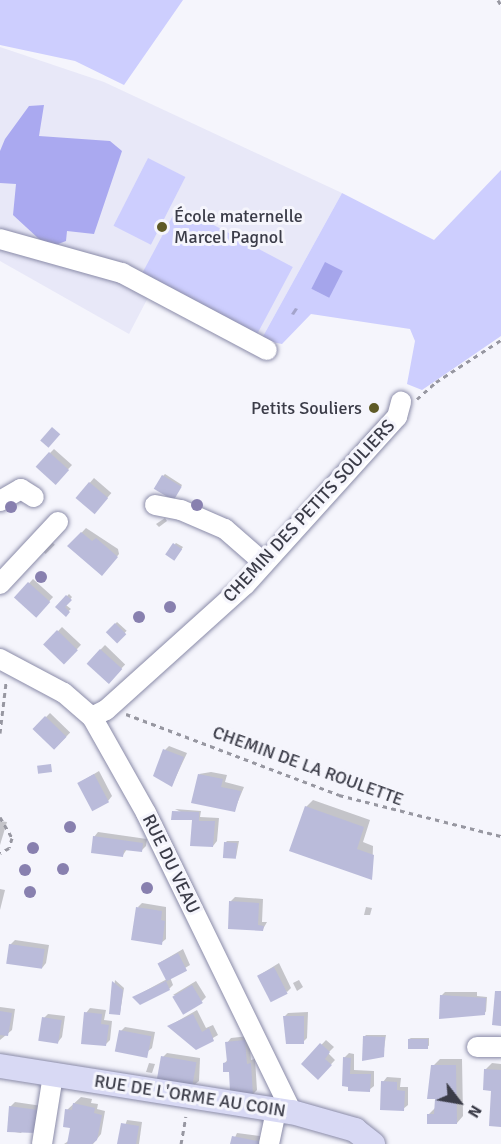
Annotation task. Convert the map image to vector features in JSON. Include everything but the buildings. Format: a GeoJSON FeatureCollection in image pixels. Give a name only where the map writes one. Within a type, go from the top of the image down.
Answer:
{"type":"FeatureCollection","features":[{"type":"Feature","properties":{"kind":"main road","name":"RUE DE L'ORME AU COIN"},"geometry":{"type":"LineString","coordinates":[[0,1066],[284,1111],[355,1130],[373,1144]]}},
{"type":"Feature","properties":{"kind":"street"},"geometry":{"type":"LineString","coordinates":[[0,239],[122,273],[267,350]]}},
{"type":"Feature","properties":{"kind":"street","name":"CHEMIN DES PETITS SOULIERS"},"geometry":{"type":"LineString","coordinates":[[92,717],[112,704],[264,563],[397,417],[401,402]]}},
{"type":"Feature","properties":{"kind":"street"},"geometry":{"type":"LineString","coordinates":[[0,501],[21,489],[34,497]]}},
{"type":"Feature","properties":{"kind":"street"},"geometry":{"type":"LineString","coordinates":[[155,505],[181,510],[225,529],[264,563]]}},
{"type":"Feature","properties":{"kind":"street"},"geometry":{"type":"LineString","coordinates":[[0,584],[58,522]]}},
{"type":"Feature","properties":{"kind":"street","name":"RUE DU VEAU"},"geometry":{"type":"LineString","coordinates":[[6,662],[64,693],[92,717],[146,813],[284,1111]]}},
{"type":"Feature","properties":{"kind":"street"},"geometry":{"type":"LineString","coordinates":[[477,1047],[501,1047]]}},
{"type":"Feature","properties":{"kind":"street"},"geometry":{"type":"LineString","coordinates":[[42,1144],[53,1075]]}},
{"type":"Feature","properties":{"kind":"street"},"geometry":{"type":"LineString","coordinates":[[269,1144],[284,1111]]}},
{"type":"Feature","properties":{"kind":"path"},"geometry":{"type":"LineString","coordinates":[[498,0],[501,5]]}},
{"type":"Feature","properties":{"kind":"path","name":"CHEMIN DES PETITS SOULIERS"},"geometry":{"type":"LineString","coordinates":[[401,402],[422,398],[436,382],[501,340]]}},
{"type":"Feature","properties":{"kind":"path"},"geometry":{"type":"LineString","coordinates":[[0,733],[7,679],[6,662]]}},
{"type":"Feature","properties":{"kind":"path","name":"CHEMIN DE LA ROULETTE"},"geometry":{"type":"LineString","coordinates":[[112,704],[126,714],[339,795],[501,836]]}},
{"type":"Feature","properties":{"kind":"path"},"geometry":{"type":"LineString","coordinates":[[0,817],[12,838],[9,848],[0,854]]}},
{"type":"Feature","properties":{"kind":"path"},"geometry":{"type":"LineString","coordinates":[[181,1144],[190,1096]]}},
{"type":"Feature","properties":{"kind":"shaded area"},"geometry":{"type":"Polygon","coordinates":[[[0,0],[183,0],[124,85],[75,61],[0,45],[0,0]]]}},
{"type":"Feature","properties":{"kind":"shaded area","name":"École maternelle Marcel Pagnol"},"geometry":{"type":"Polygon","coordinates":[[[0,47],[104,82],[342,193],[261,340],[154,286],[129,334],[0,261],[0,47]]]}},
{"type":"Feature","properties":{"kind":"shaded area"},"geometry":{"type":"Polygon","coordinates":[[[44,105],[39,136],[110,141],[122,151],[94,234],[67,231],[66,241],[53,246],[39,239],[13,215],[16,184],[0,183],[0,151],[5,139],[29,106],[44,105]]]}},
{"type":"Feature","properties":{"kind":"shaded area"},"geometry":{"type":"Polygon","coordinates":[[[148,158],[185,177],[151,245],[113,226],[148,158]]]}},
{"type":"Feature","properties":{"kind":"shaded area"},"geometry":{"type":"Polygon","coordinates":[[[501,170],[501,336],[422,390],[407,384],[415,341],[410,329],[311,314],[282,344],[261,340],[342,193],[434,240],[501,170]]]}},
{"type":"Feature","properties":{"kind":"shaded area"},"geometry":{"type":"Polygon","coordinates":[[[178,206],[293,267],[256,336],[141,275],[178,206]]]}},
{"type":"Feature","properties":{"kind":"shaded area"},"geometry":{"type":"Polygon","coordinates":[[[325,262],[343,271],[329,298],[311,289],[325,262]]]}},
{"type":"Feature","properties":{"kind":"place","name":"École maternelle Marcel Pagnol"},"geometry":{"type":"Point","coordinates":[162,227]}},
{"type":"Feature","properties":{"kind":"place","name":"Petits Souliers"},"geometry":{"type":"Point","coordinates":[374,408]}}]}
